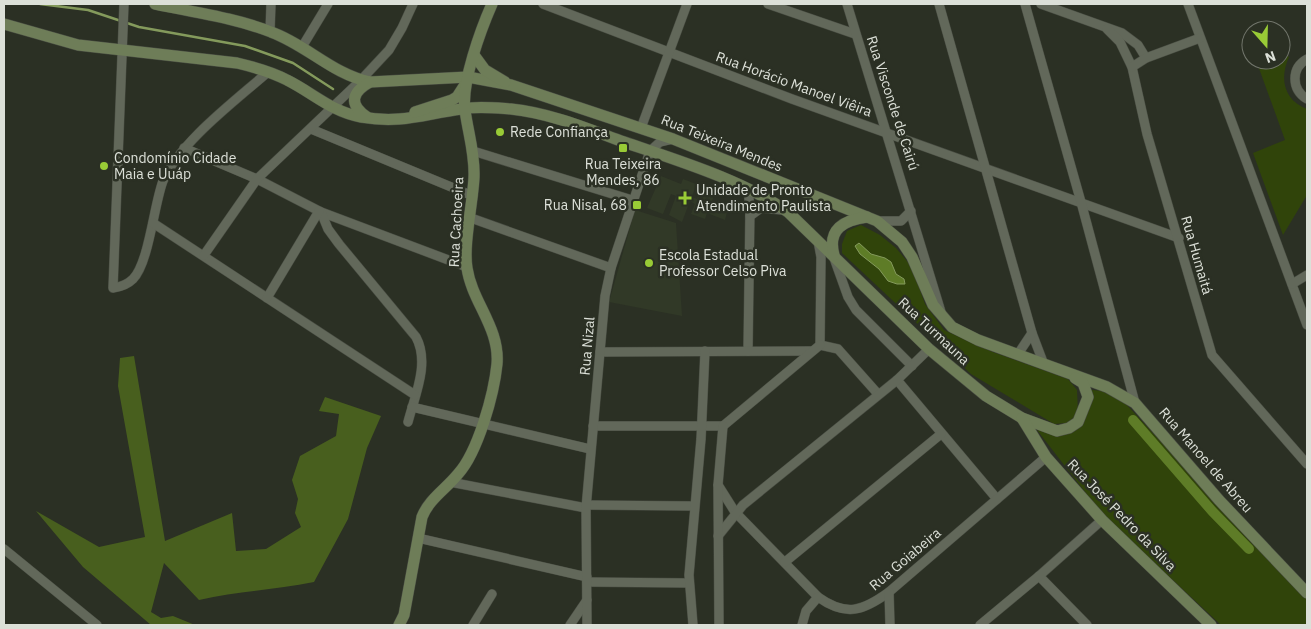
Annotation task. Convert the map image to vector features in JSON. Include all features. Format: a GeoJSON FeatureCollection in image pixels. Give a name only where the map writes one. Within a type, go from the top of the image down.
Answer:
{"type":"FeatureCollection","features":[{"type":"Feature","properties":{"kind":"main road"},"geometry":{"type":"LineString","coordinates":[[155,4],[200,9],[270,31],[302,47],[335,70],[365,81],[353,94],[356,107],[371,119]]}},
{"type":"Feature","properties":{"kind":"main road","name":"Rua Cachoeira"},"geometry":{"type":"LineString","coordinates":[[399,625],[404,615],[422,517],[427,505],[467,463],[483,424],[496,367],[497,350],[495,337],[474,291],[466,267],[471,218],[473,151],[464,108],[468,77],[492,4]]}},
{"type":"Feature","properties":{"kind":"main road"},"geometry":{"type":"LineString","coordinates":[[4,24],[78,45],[237,63],[287,80],[332,108],[371,119],[389,121],[421,118],[464,108],[512,109],[546,116],[650,151],[748,189]]}},
{"type":"Feature","properties":{"kind":"main road"},"geometry":{"type":"LineString","coordinates":[[474,55],[485,70],[511,86]]}},
{"type":"Feature","properties":{"kind":"main road"},"geometry":{"type":"LineString","coordinates":[[389,121],[452,100],[461,92],[468,77]]}},
{"type":"Feature","properties":{"kind":"main road","name":"Rua Teixeira Mendes"},"geometry":{"type":"LineString","coordinates":[[365,81],[468,77],[511,86],[674,139],[873,219],[902,242],[912,257],[933,305],[942,317]]}},
{"type":"Feature","properties":{"kind":"main road","name":"Rua Turmauna"},"geometry":{"type":"LineString","coordinates":[[748,189],[770,199],[788,212],[818,241],[827,254],[968,384],[1022,418],[1057,431],[1069,428],[1078,422],[1088,397],[1087,390],[1083,383],[1065,371]]}},
{"type":"Feature","properties":{"kind":"main road"},"geometry":{"type":"LineString","coordinates":[[827,254],[838,228],[852,219],[873,219]]}},
{"type":"Feature","properties":{"kind":"main road"},"geometry":{"type":"LineString","coordinates":[[942,317],[963,334],[1065,371]]}},
{"type":"Feature","properties":{"kind":"main road","name":"Rua Manoel de Abreu"},"geometry":{"type":"LineString","coordinates":[[1065,371],[1108,387],[1134,403],[1225,506],[1307,592]]}},
{"type":"Feature","properties":{"kind":"main road","name":"Rua José Pedro da Silva"},"geometry":{"type":"LineString","coordinates":[[1022,418],[1046,457],[1102,520],[1211,625]]}},
{"type":"Feature","properties":{"kind":"street"},"geometry":{"type":"LineString","coordinates":[[270,31],[271,4]]}},
{"type":"Feature","properties":{"kind":"street"},"geometry":{"type":"LineString","coordinates":[[302,47],[328,4]]}},
{"type":"Feature","properties":{"kind":"street"},"geometry":{"type":"LineString","coordinates":[[365,81],[389,50],[413,4]]}},
{"type":"Feature","properties":{"kind":"street","name":"Rua Horácio Manoel Viêira"},"geometry":{"type":"LineString","coordinates":[[543,4],[886,133],[1178,238]]}},
{"type":"Feature","properties":{"kind":"street"},"geometry":{"type":"LineString","coordinates":[[642,128],[687,4]]}},
{"type":"Feature","properties":{"kind":"street"},"geometry":{"type":"LineString","coordinates":[[768,4],[855,34]]}},
{"type":"Feature","properties":{"kind":"street","name":"Rua Visconde de Cairú"},"geometry":{"type":"LineString","coordinates":[[847,4],[912,211],[942,317]]}},
{"type":"Feature","properties":{"kind":"street"},"geometry":{"type":"LineString","coordinates":[[939,4],[1032,333],[1043,362]]}},
{"type":"Feature","properties":{"kind":"street"},"geometry":{"type":"LineString","coordinates":[[1025,4],[1081,202],[1134,403]]}},
{"type":"Feature","properties":{"kind":"street","name":"Rua Humaitá"},"geometry":{"type":"LineString","coordinates":[[1041,4],[1130,37],[1146,58]]}},
{"type":"Feature","properties":{"kind":"street"},"geometry":{"type":"LineString","coordinates":[[1188,4],[1307,326]]}},
{"type":"Feature","properties":{"kind":"street"},"geometry":{"type":"LineString","coordinates":[[124,7],[123,51],[115,149],[113,288],[127,284],[138,273],[164,180],[184,148],[268,72]]}},
{"type":"Feature","properties":{"kind":"street","name":"Rua Humaitá"},"geometry":{"type":"LineString","coordinates":[[1107,29],[1120,42],[1132,67],[1147,134],[1212,355],[1307,464]]}},
{"type":"Feature","properties":{"kind":"street"},"geometry":{"type":"LineString","coordinates":[[1132,67],[1146,58],[1200,38]]}},
{"type":"Feature","properties":{"kind":"street"},"geometry":{"type":"LineString","coordinates":[[1307,59],[1296,69],[1294,79],[1296,88],[1307,99]]}},
{"type":"Feature","properties":{"kind":"street"},"geometry":{"type":"LineString","coordinates":[[204,255],[257,179],[332,108],[353,94]]}},
{"type":"Feature","properties":{"kind":"street"},"geometry":{"type":"LineString","coordinates":[[311,129],[472,196]]}},
{"type":"Feature","properties":{"kind":"street"},"geometry":{"type":"LineString","coordinates":[[650,151],[660,142],[674,139]]}},
{"type":"Feature","properties":{"kind":"street"},"geometry":{"type":"LineString","coordinates":[[184,148],[257,179],[320,211],[466,267]]}},
{"type":"Feature","properties":{"kind":"street"},"geometry":{"type":"LineString","coordinates":[[473,151],[632,200]]}},
{"type":"Feature","properties":{"kind":"street","name":"Rua Nizal"},"geometry":{"type":"LineString","coordinates":[[587,625],[586,507],[605,296],[611,268],[632,200],[650,151]]}},
{"type":"Feature","properties":{"kind":"street"},"geometry":{"type":"LineString","coordinates":[[748,189],[750,216],[748,351]]}},
{"type":"Feature","properties":{"kind":"street"},"geometry":{"type":"LineString","coordinates":[[750,216],[761,208],[788,212]]}},
{"type":"Feature","properties":{"kind":"street"},"geometry":{"type":"LineString","coordinates":[[267,298],[320,211]]}},
{"type":"Feature","properties":{"kind":"street"},"geometry":{"type":"LineString","coordinates":[[320,211],[328,229],[339,244],[419,341],[423,356],[408,422]]}},
{"type":"Feature","properties":{"kind":"street"},"geometry":{"type":"LineString","coordinates":[[873,219],[901,221],[912,211]]}},
{"type":"Feature","properties":{"kind":"street"},"geometry":{"type":"LineString","coordinates":[[471,218],[611,268]]}},
{"type":"Feature","properties":{"kind":"street"},"geometry":{"type":"LineString","coordinates":[[153,223],[415,395]]}},
{"type":"Feature","properties":{"kind":"street"},"geometry":{"type":"LineString","coordinates":[[593,426],[722,426],[820,345],[827,254]]}},
{"type":"Feature","properties":{"kind":"street"},"geometry":{"type":"LineString","coordinates":[[827,254],[848,298],[856,310],[912,366]]}},
{"type":"Feature","properties":{"kind":"street"},"geometry":{"type":"LineString","coordinates":[[1292,284],[1307,276]]}},
{"type":"Feature","properties":{"kind":"street"},"geometry":{"type":"LineString","coordinates":[[1018,354],[1032,333]]}},
{"type":"Feature","properties":{"kind":"street"},"geometry":{"type":"LineString","coordinates":[[820,345],[838,349],[878,394]]}},
{"type":"Feature","properties":{"kind":"street"},"geometry":{"type":"LineString","coordinates":[[718,536],[736,512],[897,380],[929,349]]}},
{"type":"Feature","properties":{"kind":"street"},"geometry":{"type":"LineString","coordinates":[[693,625],[689,583],[702,425],[705,351]]}},
{"type":"Feature","properties":{"kind":"street"},"geometry":{"type":"LineString","coordinates":[[600,352],[812,351]]}},
{"type":"Feature","properties":{"kind":"street"},"geometry":{"type":"LineString","coordinates":[[897,380],[997,499]]}},
{"type":"Feature","properties":{"kind":"street"},"geometry":{"type":"LineString","coordinates":[[412,407],[590,450]]}},
{"type":"Feature","properties":{"kind":"street"},"geometry":{"type":"LineString","coordinates":[[719,625],[718,485],[722,426]]}},
{"type":"Feature","properties":{"kind":"street"},"geometry":{"type":"LineString","coordinates":[[785,562],[941,434]]}},
{"type":"Feature","properties":{"kind":"street","name":"Rua Goiabeira"},"geometry":{"type":"LineString","coordinates":[[718,485],[736,512],[818,598],[832,607],[844,610],[872,604],[889,592],[1046,457]]}},
{"type":"Feature","properties":{"kind":"street"},"geometry":{"type":"LineString","coordinates":[[450,482],[586,507],[694,506]]}},
{"type":"Feature","properties":{"kind":"street"},"geometry":{"type":"LineString","coordinates":[[980,625],[1102,520]]}},
{"type":"Feature","properties":{"kind":"street"},"geometry":{"type":"LineString","coordinates":[[418,538],[587,580],[689,583]]}},
{"type":"Feature","properties":{"kind":"street"},"geometry":{"type":"LineString","coordinates":[[4,549],[97,625]]}},
{"type":"Feature","properties":{"kind":"street"},"geometry":{"type":"LineString","coordinates":[[1039,576],[1087,625]]}},
{"type":"Feature","properties":{"kind":"street"},"geometry":{"type":"LineString","coordinates":[[889,592],[890,625]]}},
{"type":"Feature","properties":{"kind":"street"},"geometry":{"type":"LineString","coordinates":[[473,625],[492,594]]}},
{"type":"Feature","properties":{"kind":"street"},"geometry":{"type":"LineString","coordinates":[[802,625],[806,611],[818,598]]}},
{"type":"Feature","properties":{"kind":"street"},"geometry":{"type":"LineString","coordinates":[[570,625],[587,599]]}},
{"type":"Feature","properties":{"kind":"shaded area"},"geometry":{"type":"Polygon","coordinates":[[[1260,70],[1285,70],[1284,81],[1289,94],[1299,105],[1307,109],[1307,195],[1283,235],[1253,153],[1285,140],[1260,70]]]}},
{"type":"Feature","properties":{"kind":"shaded area","name":"Unidade de Pronto Atendimento Paulista"},"geometry":{"type":"Polygon","coordinates":[[[661,176],[681,184],[683,179],[696,184],[692,197],[697,199],[703,183],[717,188],[711,204],[716,206],[718,201],[729,204],[725,220],[707,213],[705,219],[691,214],[695,204],[690,201],[682,222],[669,215],[676,196],[671,194],[663,214],[647,208],[661,176]]]}},
{"type":"Feature","properties":{"kind":"shaded area","name":"Escola Estadual Professor Celso Piva"},"geometry":{"type":"Polygon","coordinates":[[[635,210],[676,223],[682,316],[609,302],[635,210]]]}},
{"type":"Feature","properties":{"kind":"shaded area"},"geometry":{"type":"Polygon","coordinates":[[[861,225],[880,235],[896,248],[912,267],[925,304],[944,330],[993,352],[1068,379],[1077,390],[1078,414],[1067,423],[1054,424],[971,374],[842,253],[842,244],[847,231],[861,225]]]}},
{"type":"Feature","properties":{"kind":"shaded area"},"geometry":{"type":"Polygon","coordinates":[[[859,243],[871,254],[891,262],[896,274],[904,279],[905,284],[888,281],[879,269],[860,254],[855,246],[859,243]]]}},
{"type":"Feature","properties":{"kind":"shaded area"},"geometry":{"type":"Polygon","coordinates":[[[134,356],[165,541],[232,513],[236,551],[266,549],[301,527],[295,513],[298,499],[292,480],[300,456],[336,436],[339,414],[319,411],[325,397],[381,416],[367,448],[348,519],[314,582],[199,600],[164,563],[151,612],[161,618],[173,616],[195,625],[151,625],[83,567],[36,511],[99,547],[145,537],[118,386],[120,358],[134,356]]]}},
{"type":"Feature","properties":{"kind":"shaded area"},"geometry":{"type":"Polygon","coordinates":[[[1092,390],[1103,391],[1124,402],[1307,598],[1307,625],[1221,625],[1102,514],[1037,430],[1057,433],[1087,412],[1092,390]]]}},
{"type":"Feature","properties":{"kind":"waterway"},"geometry":{"type":"LineString","coordinates":[[40,4],[88,10],[139,27],[245,46],[293,63],[333,89]]}},
{"type":"Feature","properties":{"kind":"waterway"},"geometry":{"type":"LineString","coordinates":[[1133,420],[1212,511],[1249,549]]}},
{"type":"Feature","properties":{"kind":"place","name":"Rede Confiança"},"geometry":{"type":"Point","coordinates":[500,132]}},
{"type":"Feature","properties":{"kind":"place","name":"Rua Teixeira Mendes, 86"},"geometry":{"type":"Point","coordinates":[623,148]}},
{"type":"Feature","properties":{"kind":"place","name":"Condomínio Cidade Maia e Uuáp"},"geometry":{"type":"Point","coordinates":[104,166]}},
{"type":"Feature","properties":{"kind":"place","name":"Unidade de Pronto Atendimento Paulista"},"geometry":{"type":"Point","coordinates":[685,198]}},
{"type":"Feature","properties":{"kind":"place","name":"Rua Nisal, 68"},"geometry":{"type":"Point","coordinates":[637,205]}},
{"type":"Feature","properties":{"kind":"place","name":"Escola Estadual Professor Celso Piva"},"geometry":{"type":"Point","coordinates":[649,263]}}]}
